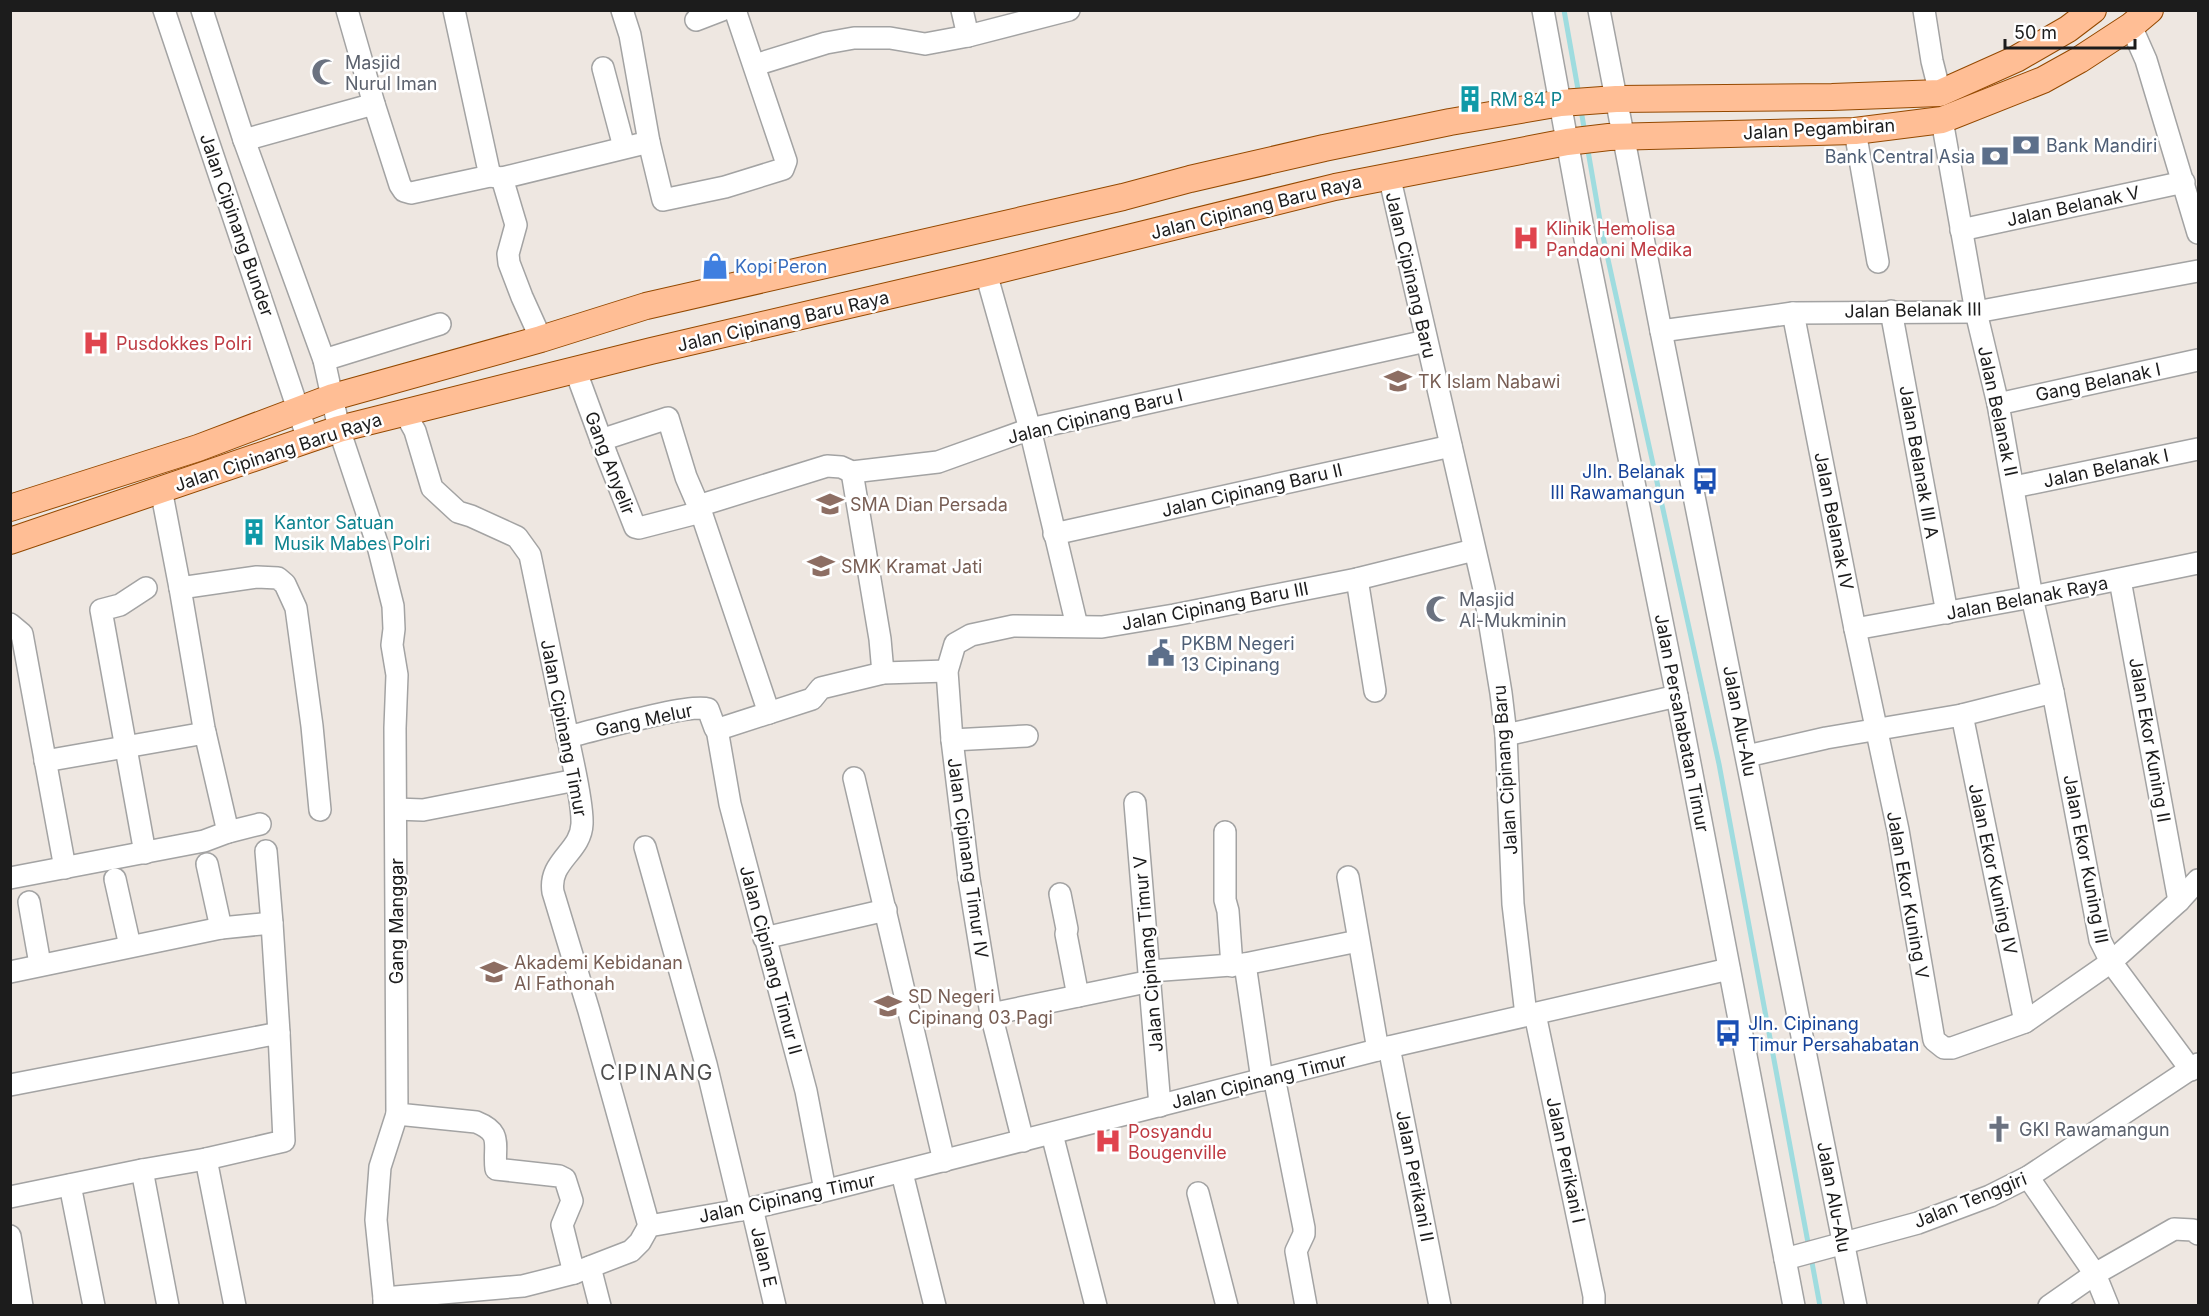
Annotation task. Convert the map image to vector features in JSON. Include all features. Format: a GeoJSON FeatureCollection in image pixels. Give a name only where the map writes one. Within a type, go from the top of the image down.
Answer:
{"type":"FeatureCollection","features":[{"type":"Feature","properties":{"kind":"main road","name":"Jalan Pegambiran"},"geometry":{"type":"LineString","coordinates":[[1568,102],[1610,99],[1832,97],[1940,93],[2016,59],[2068,29],[2093,10]]}},
{"type":"Feature","properties":{"kind":"main road","name":"Jalan Pegambiran"},"geometry":{"type":"LineString","coordinates":[[1574,141],[1615,136],[1855,131],[1942,120],[2043,80],[2079,60],[2141,18]]}},
{"type":"Feature","properties":{"kind":"main road","name":"Jalan Cipinang Baru Raya"},"geometry":{"type":"LineString","coordinates":[[10,508],[198,448],[333,397],[541,339],[646,306],[1370,139],[1568,102]]}},
{"type":"Feature","properties":{"kind":"main road","name":"Jalan Cipinang Baru Raya"},"geometry":{"type":"LineString","coordinates":[[10,541],[339,429],[575,369],[986,273],[1389,175],[1574,141]]}},
{"type":"Feature","properties":{"kind":"street","name":"Jalan Cipinang Bunder"},"geometry":{"type":"LineString","coordinates":[[164,10],[308,439]]}},
{"type":"Feature","properties":{"kind":"street","name":"Jalan Cipinang Bunder"},"geometry":{"type":"LineString","coordinates":[[202,10],[244,140],[324,360],[339,429]]}},
{"type":"Feature","properties":{"kind":"street"},"geometry":{"type":"LineString","coordinates":[[347,10],[374,104],[404,191],[411,193],[496,177],[649,142]]}},
{"type":"Feature","properties":{"kind":"street"},"geometry":{"type":"LineString","coordinates":[[454,10],[496,177],[516,225],[507,254],[509,263],[541,339]]}},
{"type":"Feature","properties":{"kind":"street"},"geometry":{"type":"LineString","coordinates":[[622,10],[630,35],[649,142],[663,200],[725,187],[783,169],[786,161],[735,10]]}},
{"type":"Feature","properties":{"kind":"street"},"geometry":{"type":"LineString","coordinates":[[696,20],[722,10]]}},
{"type":"Feature","properties":{"kind":"street"},"geometry":{"type":"LineString","coordinates":[[962,10],[968,36]]}},
{"type":"Feature","properties":{"kind":"street"},"geometry":{"type":"LineString","coordinates":[[755,65],[826,43],[854,38],[890,38],[925,44],[968,36],[1069,10]]}},
{"type":"Feature","properties":{"kind":"street","name":"Jalan Persahabatan Timur"},"geometry":{"type":"LineString","coordinates":[[1543,10],[1568,102],[1585,239],[1677,696],[1729,969],[1790,1258],[1794,1305]]}},
{"type":"Feature","properties":{"kind":"street","name":"Jalan Alu-Alu"},"geometry":{"type":"LineString","coordinates":[[1599,10],[1615,136],[1661,331],[1747,756],[1835,1247],[1856,1305]]}},
{"type":"Feature","properties":{"kind":"street"},"geometry":{"type":"LineString","coordinates":[[1924,10],[1940,93]]}},
{"type":"Feature","properties":{"kind":"street"},"geometry":{"type":"LineString","coordinates":[[2141,18],[2146,60],[2199,233]]}},
{"type":"Feature","properties":{"kind":"street"},"geometry":{"type":"LineString","coordinates":[[603,68],[624,147]]}},
{"type":"Feature","properties":{"kind":"street"},"geometry":{"type":"LineString","coordinates":[[244,140],[374,104]]}},
{"type":"Feature","properties":{"kind":"street","name":"Jalan Belanak II"},"geometry":{"type":"LineString","coordinates":[[1942,120],[1976,312],[1998,404],[2014,487],[2032,597]]}},
{"type":"Feature","properties":{"kind":"street"},"geometry":{"type":"LineString","coordinates":[[1855,131],[1878,262]]}},
{"type":"Feature","properties":{"kind":"street","name":"Jalan Cipinang Baru"},"geometry":{"type":"LineString","coordinates":[[1389,175],[1484,589],[1506,735],[1513,904],[1531,1015]]}},
{"type":"Feature","properties":{"kind":"street","name":"Jalan Belanak V"},"geometry":{"type":"LineString","coordinates":[[1961,230],[2184,182]]}},
{"type":"Feature","properties":{"kind":"street","name":"Jalan Belanak III"},"geometry":{"type":"LineString","coordinates":[[1661,331],[1793,313],[1976,312],[2199,271]]}},
{"type":"Feature","properties":{"kind":"street"},"geometry":{"type":"LineString","coordinates":[[986,273],[994,294],[1030,429],[1077,626]]}},
{"type":"Feature","properties":{"kind":"street","name":"Jalan Belanak III A"},"geometry":{"type":"LineString","coordinates":[[1891,311],[1947,613]]}},
{"type":"Feature","properties":{"kind":"street","name":"Jalan Belanak IV"},"geometry":{"type":"LineString","coordinates":[[1793,313],[1876,729]]}},
{"type":"Feature","properties":{"kind":"street"},"geometry":{"type":"LineString","coordinates":[[324,360],[441,324]]}},
{"type":"Feature","properties":{"kind":"street","name":"Jalan Cipinang Baru I"},"geometry":{"type":"LineString","coordinates":[[699,509],[827,466],[841,467],[852,472],[938,462],[1030,429],[1426,341]]}},
{"type":"Feature","properties":{"kind":"street","name":"Gang Belanak I"},"geometry":{"type":"LineString","coordinates":[[1998,404],[2199,360]]}},
{"type":"Feature","properties":{"kind":"street","name":"Gang Anyelir"},"geometry":{"type":"LineString","coordinates":[[575,369],[635,527],[639,528],[699,509]]}},
{"type":"Feature","properties":{"kind":"street","name":"Jalan Cipinang Timur"},"geometry":{"type":"LineString","coordinates":[[405,413],[415,431],[432,488],[458,512],[517,537],[530,555],[576,780],[582,822],[580,834],[554,872],[553,892],[649,1226],[747,1209],[902,1173],[1383,1049],[1729,969]]}},
{"type":"Feature","properties":{"kind":"street"},"geometry":{"type":"LineString","coordinates":[[601,440],[668,418],[686,477],[769,712]]}},
{"type":"Feature","properties":{"kind":"street","name":"Gang Manggar"},"geometry":{"type":"LineString","coordinates":[[339,429],[378,546],[393,606],[392,645],[397,675],[395,728],[397,1114],[380,1167],[376,1220],[384,1302]]}},
{"type":"Feature","properties":{"kind":"street","name":"Jalan Cipinang Baru II"},"geometry":{"type":"LineString","coordinates":[[1054,534],[1451,446]]}},
{"type":"Feature","properties":{"kind":"street","name":"Jalan Belanak I"},"geometry":{"type":"LineString","coordinates":[[2014,487],[2199,449]]}},
{"type":"Feature","properties":{"kind":"street"},"geometry":{"type":"LineString","coordinates":[[852,472],[880,639],[883,673]]}},
{"type":"Feature","properties":{"kind":"street"},"geometry":{"type":"LineString","coordinates":[[161,489],[206,733],[228,832]]}},
{"type":"Feature","properties":{"kind":"street","name":"Jalan Cipinang Baru III"},"geometry":{"type":"LineString","coordinates":[[955,644],[971,635],[1013,626],[1102,627],[1123,624],[1357,579],[1474,550]]}},
{"type":"Feature","properties":{"kind":"street","name":"Jalan Belanak Raya"},"geometry":{"type":"LineString","coordinates":[[1855,629],[2032,597],[2199,563]]}},
{"type":"Feature","properties":{"kind":"street"},"geometry":{"type":"LineString","coordinates":[[180,588],[257,578],[279,579],[285,584],[296,608],[312,726],[320,810]]}},
{"type":"Feature","properties":{"kind":"street"},"geometry":{"type":"LineString","coordinates":[[1357,579],[1375,691]]}},
{"type":"Feature","properties":{"kind":"street","name":"Jalan Ekor Kuning II"},"geometry":{"type":"LineString","coordinates":[[2120,580],[2180,901]]}},
{"type":"Feature","properties":{"kind":"street"},"geometry":{"type":"LineString","coordinates":[[145,853],[101,610],[120,605],[146,588]]}},
{"type":"Feature","properties":{"kind":"street","name":"Jalan Ekor Kuning III"},"geometry":{"type":"LineString","coordinates":[[2032,597],[2054,692],[2100,940],[2111,962],[2195,1067]]}},
{"type":"Feature","properties":{"kind":"street"},"geometry":{"type":"LineString","coordinates":[[10,624],[22,634],[65,868]]}},
{"type":"Feature","properties":{"kind":"street","name":"Jalan Cipinang Timur IV"},"geometry":{"type":"LineString","coordinates":[[955,644],[947,671],[952,740],[969,879],[991,1014],[1023,1141]]}},
{"type":"Feature","properties":{"kind":"street","name":"Gang Melur"},"geometry":{"type":"LineString","coordinates":[[567,737],[666,713],[701,708],[708,710],[717,729],[812,699],[821,688],[883,673],[947,671]]}},
{"type":"Feature","properties":{"kind":"street"},"geometry":{"type":"LineString","coordinates":[[1747,756],[1876,729],[1962,715],[2054,692]]}},
{"type":"Feature","properties":{"kind":"street"},"geometry":{"type":"LineString","coordinates":[[1506,735],[1677,696]]}},
{"type":"Feature","properties":{"kind":"street","name":"Jalan Ekor Kuning IV"},"geometry":{"type":"LineString","coordinates":[[1962,715],[2025,1022]]}},
{"type":"Feature","properties":{"kind":"street","name":"Jalan Cipinang Timur II"},"geometry":{"type":"LineString","coordinates":[[717,729],[730,804],[806,1091],[825,1190]]}},
{"type":"Feature","properties":{"kind":"street","name":"Jalan Ekor Kuning V"},"geometry":{"type":"LineString","coordinates":[[1876,729],[1898,830],[1932,1035],[1938,1045],[1952,1048],[2025,1022]]}},
{"type":"Feature","properties":{"kind":"street"},"geometry":{"type":"LineString","coordinates":[[45,761],[206,733]]}},
{"type":"Feature","properties":{"kind":"street"},"geometry":{"type":"LineString","coordinates":[[952,740],[1027,736]]}},
{"type":"Feature","properties":{"kind":"street"},"geometry":{"type":"LineString","coordinates":[[854,778],[944,1161]]}},
{"type":"Feature","properties":{"kind":"street"},"geometry":{"type":"LineString","coordinates":[[396,809],[423,810],[576,780]]}},
{"type":"Feature","properties":{"kind":"street","name":"Jalan Cipinang Timur V"},"geometry":{"type":"LineString","coordinates":[[1135,803],[1160,1106]]}},
{"type":"Feature","properties":{"kind":"street"},"geometry":{"type":"LineString","coordinates":[[10,878],[204,842],[228,832],[260,824]]}},
{"type":"Feature","properties":{"kind":"street"},"geometry":{"type":"LineString","coordinates":[[1225,832],[1225,900],[1238,965],[1304,1228],[1304,1234],[1296,1251],[1306,1305]]}},
{"type":"Feature","properties":{"kind":"street","name":"Jalan E"},"geometry":{"type":"LineString","coordinates":[[645,847],[775,1305]]}},
{"type":"Feature","properties":{"kind":"street"},"geometry":{"type":"LineString","coordinates":[[10,1197],[206,1159],[284,1141],[266,851]]}},
{"type":"Feature","properties":{"kind":"street"},"geometry":{"type":"LineString","coordinates":[[207,864],[220,928]]}},
{"type":"Feature","properties":{"kind":"street","name":"Jalan Perikani II"},"geometry":{"type":"LineString","coordinates":[[1348,877],[1359,941],[1440,1305]]}},
{"type":"Feature","properties":{"kind":"street"},"geometry":{"type":"LineString","coordinates":[[116,879],[130,946]]}},
{"type":"Feature","properties":{"kind":"street"},"geometry":{"type":"LineString","coordinates":[[2025,1022],[2111,962],[2180,901],[2199,880]]}},
{"type":"Feature","properties":{"kind":"street"},"geometry":{"type":"LineString","coordinates":[[1060,894],[1078,996]]}},
{"type":"Feature","properties":{"kind":"street"},"geometry":{"type":"LineString","coordinates":[[29,902],[40,964]]}},
{"type":"Feature","properties":{"kind":"street"},"geometry":{"type":"LineString","coordinates":[[764,938],[886,910]]}},
{"type":"Feature","properties":{"kind":"street"},"geometry":{"type":"LineString","coordinates":[[10,972],[220,928],[272,923]]}},
{"type":"Feature","properties":{"kind":"street"},"geometry":{"type":"LineString","coordinates":[[991,1014],[1078,996],[1151,976],[1238,965],[1359,941]]}},
{"type":"Feature","properties":{"kind":"street","name":"Jalan Perikani I"},"geometry":{"type":"LineString","coordinates":[[1531,1015],[1594,1296],[1594,1305]]}},
{"type":"Feature","properties":{"kind":"street"},"geometry":{"type":"LineString","coordinates":[[10,1085],[279,1033]]}},
{"type":"Feature","properties":{"kind":"street","name":"Jalan Tenggiri"},"geometry":{"type":"LineString","coordinates":[[1790,1258],[1918,1223],[1990,1196],[2028,1177],[2195,1067]]}},
{"type":"Feature","properties":{"kind":"street"},"geometry":{"type":"LineString","coordinates":[[397,1114],[476,1122],[487,1126],[496,1139],[495,1168],[497,1170],[559,1176],[565,1179],[572,1201],[562,1225],[600,1305]]}},
{"type":"Feature","properties":{"kind":"street"},"geometry":{"type":"LineString","coordinates":[[1052,1134],[1096,1305]]}},
{"type":"Feature","properties":{"kind":"street"},"geometry":{"type":"LineString","coordinates":[[206,1159],[235,1305]]}},
{"type":"Feature","properties":{"kind":"street"},"geometry":{"type":"LineString","coordinates":[[141,1170],[168,1305]]}},
{"type":"Feature","properties":{"kind":"street"},"geometry":{"type":"LineString","coordinates":[[902,1173],[935,1305]]}},
{"type":"Feature","properties":{"kind":"street"},"geometry":{"type":"LineString","coordinates":[[2028,1177],[2095,1274],[2106,1304]]}},
{"type":"Feature","properties":{"kind":"street"},"geometry":{"type":"LineString","coordinates":[[70,1185],[94,1305]]}},
{"type":"Feature","properties":{"kind":"street"},"geometry":{"type":"LineString","coordinates":[[1198,1193],[1227,1305]]}},
{"type":"Feature","properties":{"kind":"street"},"geometry":{"type":"LineString","coordinates":[[384,1302],[523,1286],[582,1270],[631,1251],[640,1242],[649,1226]]}},
{"type":"Feature","properties":{"kind":"street"},"geometry":{"type":"LineString","coordinates":[[2049,1305],[2095,1274],[2174,1229],[2193,1230],[2199,1234]]}},
{"type":"Feature","properties":{"kind":"street"},"geometry":{"type":"LineString","coordinates":[[10,1236],[22,1305]]}},
{"type":"Feature","properties":{"kind":"waterway"},"geometry":{"type":"LineString","coordinates":[[1564,10],[1579,95]]}},
{"type":"Feature","properties":{"kind":"waterway"},"geometry":{"type":"LineString","coordinates":[[1581,110],[1585,133]]}},
{"type":"Feature","properties":{"kind":"waterway"},"geometry":{"type":"LineString","coordinates":[[1587,145],[1602,232],[1719,764],[1809,1248]]}},
{"type":"Feature","properties":{"kind":"waterway"},"geometry":{"type":"LineString","coordinates":[[1811,1257],[1820,1306]]}},
{"type":"Feature","properties":{"kind":"place","name":"Masjid Nurul Iman"},"geometry":{"type":"Point","coordinates":[325,72]}},
{"type":"Feature","properties":{"kind":"place","name":"RM 84 P"},"geometry":{"type":"Point","coordinates":[1470,99]}},
{"type":"Feature","properties":{"kind":"place","name":"Bank Mandiri"},"geometry":{"type":"Point","coordinates":[2026,145]}},
{"type":"Feature","properties":{"kind":"place","name":"Bank Central Asia"},"geometry":{"type":"Point","coordinates":[1995,156]}},
{"type":"Feature","properties":{"kind":"place","name":"Klinik Hemolisa Pandaoni Medika"},"geometry":{"type":"Point","coordinates":[1526,238]}},
{"type":"Feature","properties":{"kind":"place","name":"Kopi Peron"},"geometry":{"type":"Point","coordinates":[715,266]}},
{"type":"Feature","properties":{"kind":"place","name":"Pusdokkes Polri"},"geometry":{"type":"Point","coordinates":[96,343]}},
{"type":"Feature","properties":{"kind":"place","name":"TK Islam Nabawi"},"geometry":{"type":"Point","coordinates":[1398,381]}},
{"type":"Feature","properties":{"kind":"place","name":"Jln. Belanak III Rawamangun"},"geometry":{"type":"Point","coordinates":[1705,481]}},
{"type":"Feature","properties":{"kind":"place","name":"SMA Dian Persada"},"geometry":{"type":"Point","coordinates":[830,504]}},
{"type":"Feature","properties":{"kind":"place","name":"Kantor Satuan Musik Mabes Polri"},"geometry":{"type":"Point","coordinates":[254,532]}},
{"type":"Feature","properties":{"kind":"place","name":"SMK Kramat Jati"},"geometry":{"type":"Point","coordinates":[821,566]}},
{"type":"Feature","properties":{"kind":"place","name":"Masjid Al-Mukminin"},"geometry":{"type":"Point","coordinates":[1439,609]}},
{"type":"Feature","properties":{"kind":"place","name":"PKBM Negeri 13 Cipinang"},"geometry":{"type":"Point","coordinates":[1161,653]}},
{"type":"Feature","properties":{"kind":"place","name":"Akademi Kebidanan Al Fathonah"},"geometry":{"type":"Point","coordinates":[494,972]}},
{"type":"Feature","properties":{"kind":"place","name":"SD Negeri Cipinang 03 Pagi"},"geometry":{"type":"Point","coordinates":[888,1006]}},
{"type":"Feature","properties":{"kind":"place","name":"Jln. Cipinang Timur Persahabatan"},"geometry":{"type":"Point","coordinates":[1728,1033]}},
{"type":"Feature","properties":{"kind":"place","name":"GKI Rawamangun"},"geometry":{"type":"Point","coordinates":[1999,1129]}},
{"type":"Feature","properties":{"kind":"place","name":"Posyandu Bougenville"},"geometry":{"type":"Point","coordinates":[1108,1141]}},
{"type":"Feature","properties":{"kind":"district","name":"CIPINANG"},"geometry":{"type":"Point","coordinates":[657,1072]}}]}
